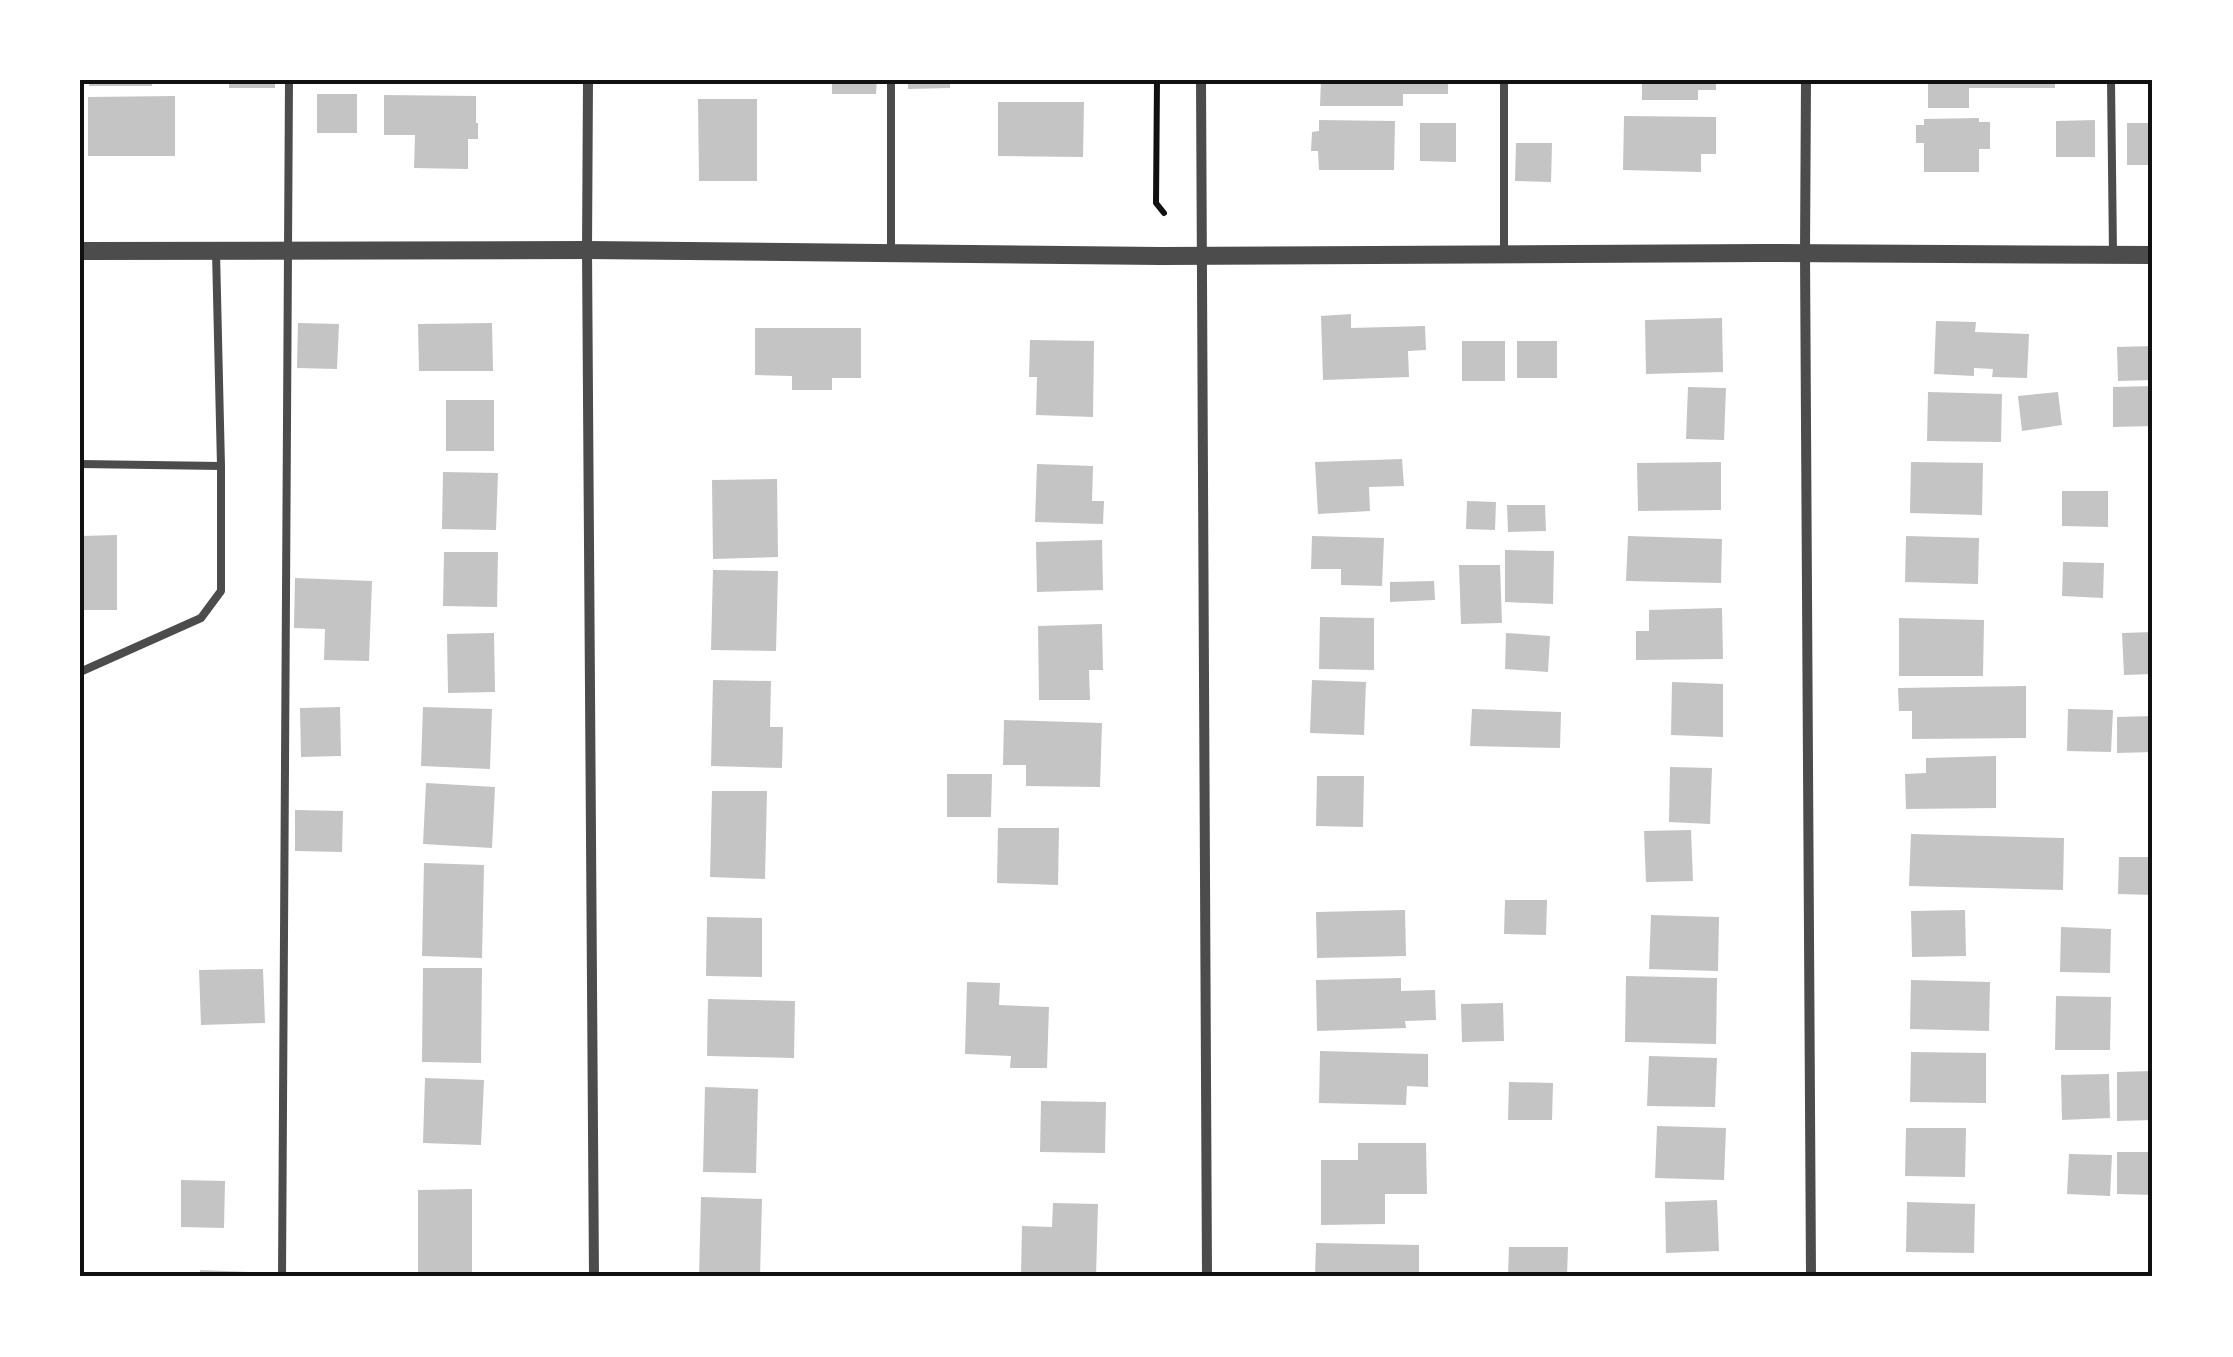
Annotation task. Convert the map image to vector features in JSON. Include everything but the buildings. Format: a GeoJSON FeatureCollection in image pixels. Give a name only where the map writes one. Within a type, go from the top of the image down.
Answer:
{"type":"FeatureCollection","features":[{"type":"Feature","properties":{"kind":"street"},"geometry":{"type":"LineString","coordinates":[[588,80],[594,1277]]}},
{"type":"Feature","properties":{"kind":"street"},"geometry":{"type":"LineString","coordinates":[[1201,80],[1207,1277]]}},
{"type":"Feature","properties":{"kind":"street"},"geometry":{"type":"LineString","coordinates":[[1806,80],[1811,1277]]}},
{"type":"Feature","properties":{"kind":"street"},"geometry":{"type":"LineString","coordinates":[[80,250],[1200,256],[2153,255]]}},
{"type":"Feature","properties":{"kind":"lane"},"geometry":{"type":"LineString","coordinates":[[282,1277],[289,80]]}},
{"type":"Feature","properties":{"kind":"lane"},"geometry":{"type":"LineString","coordinates":[[891,80],[891,253]]}},
{"type":"Feature","properties":{"kind":"lane"},"geometry":{"type":"LineString","coordinates":[[1504,80],[1504,254]]}},
{"type":"Feature","properties":{"kind":"lane"},"geometry":{"type":"LineString","coordinates":[[2111,80],[2113,254]]}},
{"type":"Feature","properties":{"kind":"lane"},"geometry":{"type":"LineString","coordinates":[[80,672],[201,618],[221,592],[216,251]]}},
{"type":"Feature","properties":{"kind":"lane"},"geometry":{"type":"LineString","coordinates":[[80,464],[221,466]]}},
{"type":"Feature","properties":{"kind":"path"},"geometry":{"type":"LineString","coordinates":[[1156,80],[1156,203],[1164,214]]}}]}
